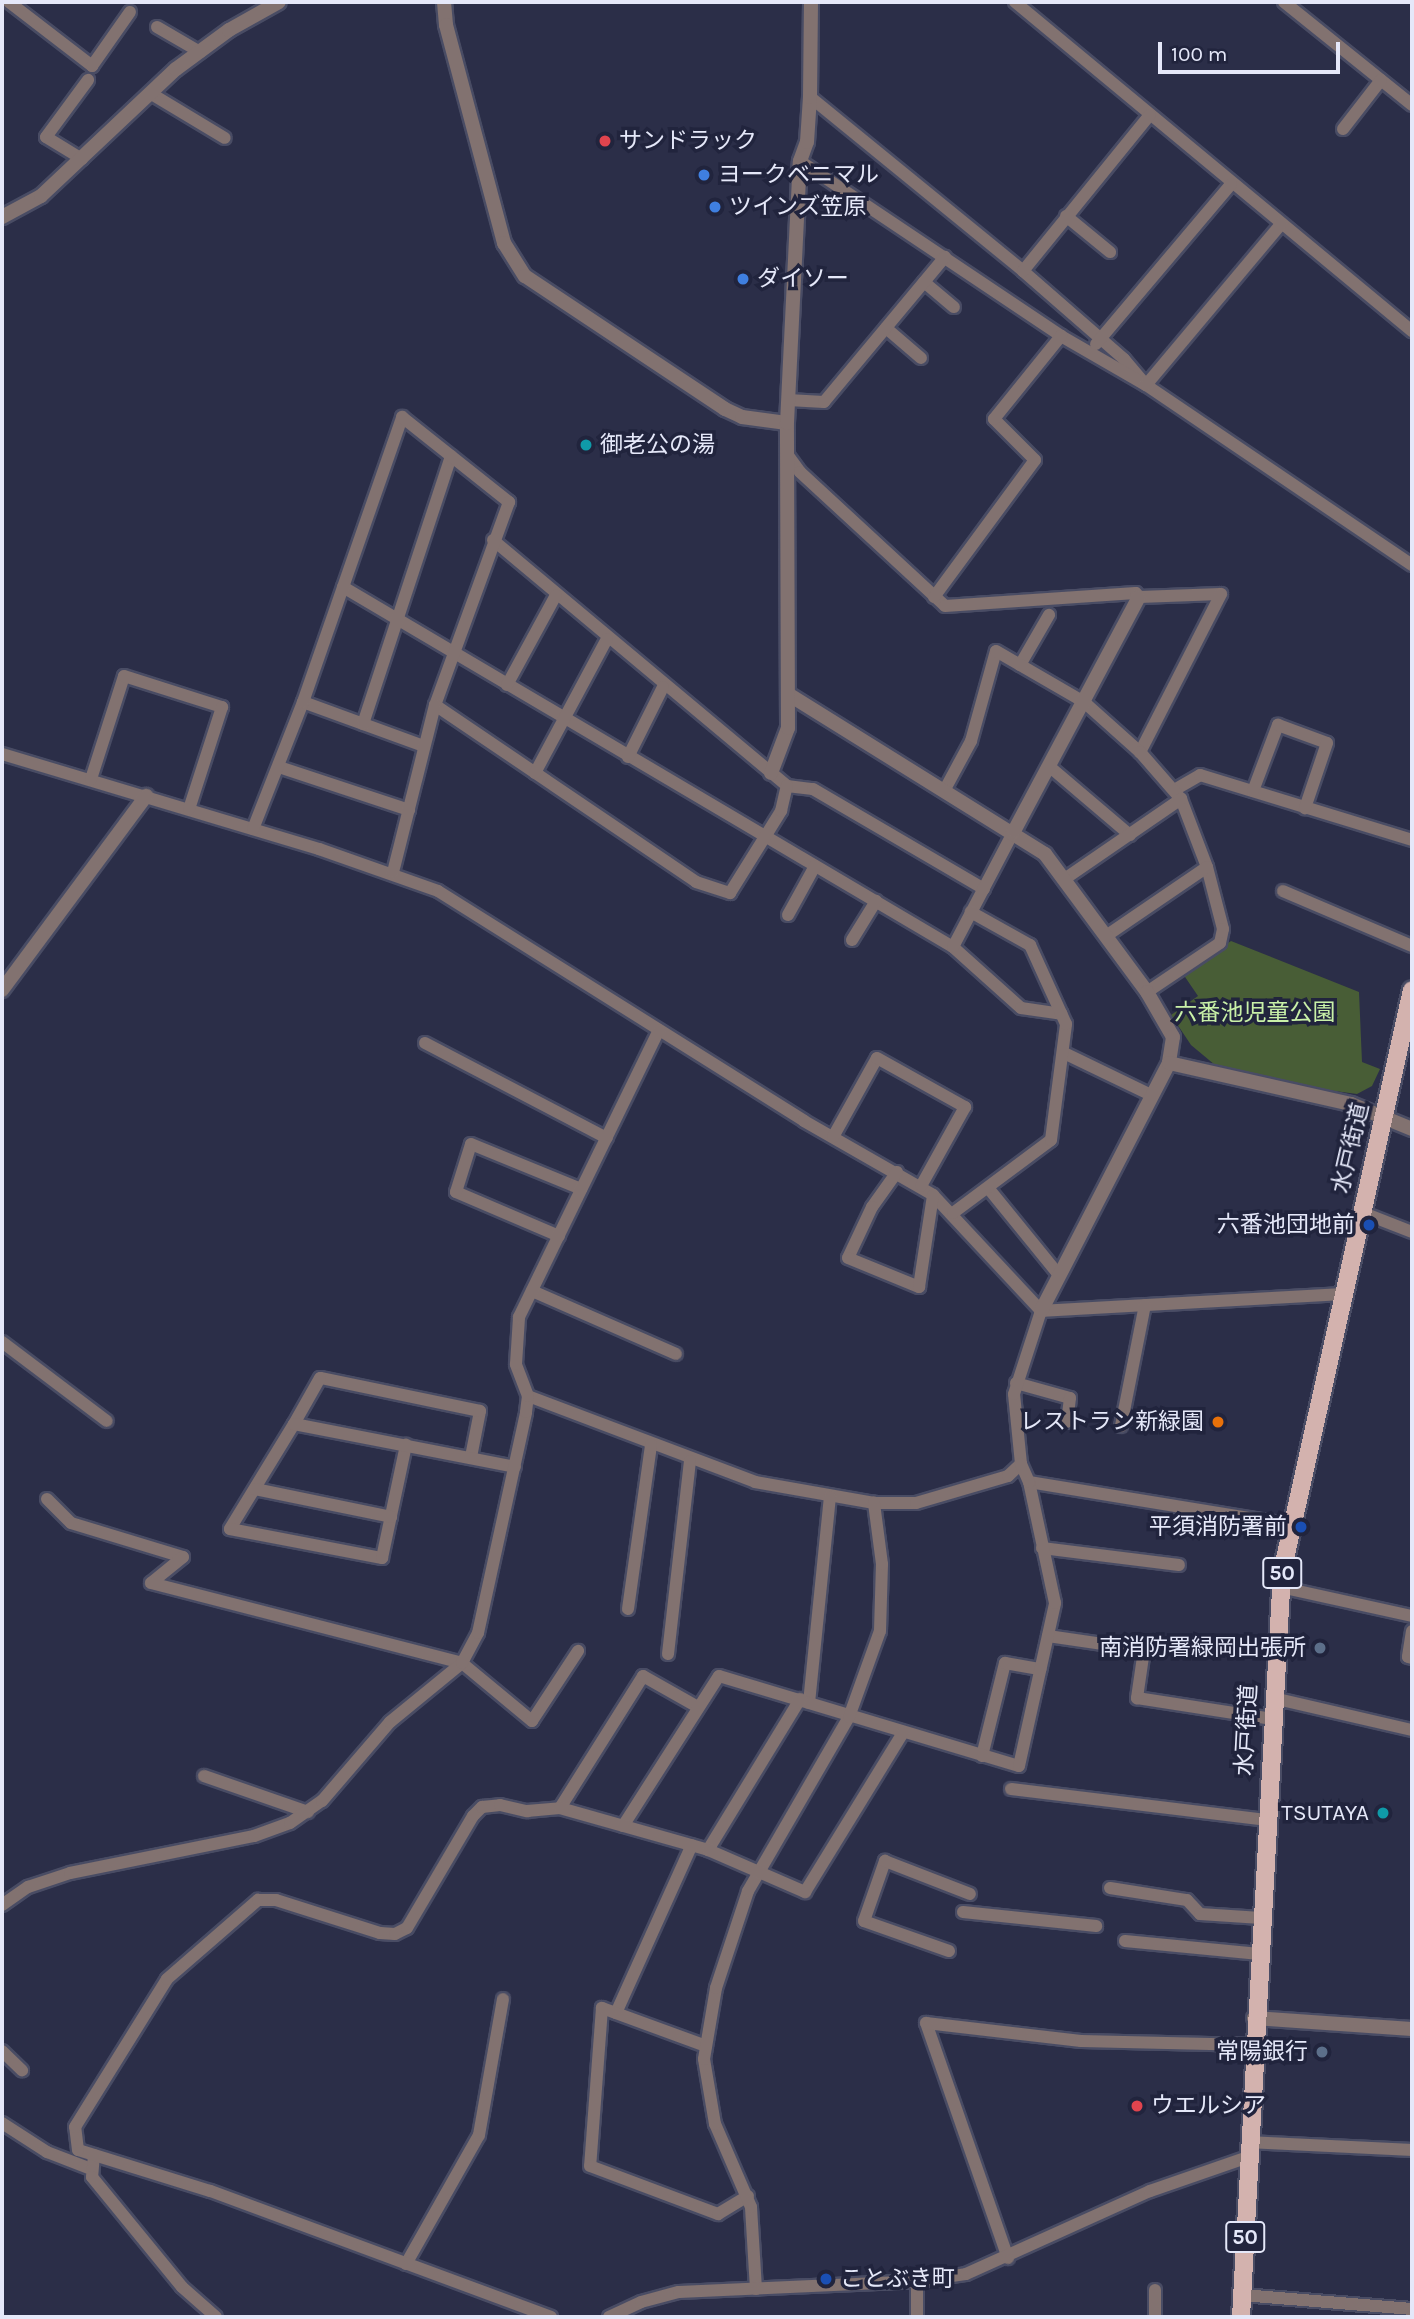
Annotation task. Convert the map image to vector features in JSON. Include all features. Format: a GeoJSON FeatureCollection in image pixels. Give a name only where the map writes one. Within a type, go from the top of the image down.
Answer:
{"type":"FeatureCollection","features":[{"type":"Feature","properties":{"kind":"main road","name":"水戸街道"},"geometry":{"type":"LineString","coordinates":[[1241,2317],[1253,2045],[1280,1587],[1342,1294],[1412,996]]}},
{"type":"Feature","properties":{"kind":"street"},"geometry":{"type":"LineString","coordinates":[[9,2],[92,66],[130,12]]}},
{"type":"Feature","properties":{"kind":"street"},"geometry":{"type":"LineString","coordinates":[[2,217],[41,196],[150,93],[200,52],[279,2]]}},
{"type":"Feature","properties":{"kind":"street"},"geometry":{"type":"LineString","coordinates":[[444,2],[446,26],[504,243],[525,276],[725,409],[741,416],[787,423]]}},
{"type":"Feature","properties":{"kind":"street"},"geometry":{"type":"LineString","coordinates":[[771,773],[785,746],[788,694],[787,423],[800,161],[807,142],[810,97],[811,2]]}},
{"type":"Feature","properties":{"kind":"street"},"geometry":{"type":"LineString","coordinates":[[1015,2],[1231,184],[1412,331]]}},
{"type":"Feature","properties":{"kind":"street"},"geometry":{"type":"LineString","coordinates":[[1284,2],[1412,105]]}},
{"type":"Feature","properties":{"kind":"street"},"geometry":{"type":"LineString","coordinates":[[157,27],[200,52]]}},
{"type":"Feature","properties":{"kind":"street"},"geometry":{"type":"LineString","coordinates":[[82,159],[46,137],[88,80]]}},
{"type":"Feature","properties":{"kind":"street"},"geometry":{"type":"LineString","coordinates":[[1343,129],[1381,80]]}},
{"type":"Feature","properties":{"kind":"street"},"geometry":{"type":"LineString","coordinates":[[150,93],[225,138]]}},
{"type":"Feature","properties":{"kind":"street"},"geometry":{"type":"LineString","coordinates":[[810,97],[1023,271],[1146,385]]}},
{"type":"Feature","properties":{"kind":"street"},"geometry":{"type":"LineString","coordinates":[[1023,271],[1150,115]]}},
{"type":"Feature","properties":{"kind":"street"},"geometry":{"type":"LineString","coordinates":[[800,161],[1061,336],[1146,385],[1412,565]]}},
{"type":"Feature","properties":{"kind":"street"},"geometry":{"type":"LineString","coordinates":[[1090,352],[1231,184]]}},
{"type":"Feature","properties":{"kind":"street"},"geometry":{"type":"LineString","coordinates":[[1066,216],[1110,252]]}},
{"type":"Feature","properties":{"kind":"street"},"geometry":{"type":"LineString","coordinates":[[1146,385],[1281,224]]}},
{"type":"Feature","properties":{"kind":"street"},"geometry":{"type":"LineString","coordinates":[[788,400],[824,402],[945,257]]}},
{"type":"Feature","properties":{"kind":"street"},"geometry":{"type":"LineString","coordinates":[[924,282],[954,307]]}},
{"type":"Feature","properties":{"kind":"street"},"geometry":{"type":"LineString","coordinates":[[887,328],[921,358]]}},
{"type":"Feature","properties":{"kind":"street"},"geometry":{"type":"LineString","coordinates":[[934,597],[1035,460],[994,419],[1061,336]]}},
{"type":"Feature","properties":{"kind":"street"},"geometry":{"type":"LineString","coordinates":[[253,829],[303,702],[402,417],[509,502],[435,705],[393,872]]}},
{"type":"Feature","properties":{"kind":"street"},"geometry":{"type":"LineString","coordinates":[[787,454],[800,472],[945,606],[1136,593],[1139,597],[1221,594],[1140,752]]}},
{"type":"Feature","properties":{"kind":"street"},"geometry":{"type":"LineString","coordinates":[[363,724],[451,456]]}},
{"type":"Feature","properties":{"kind":"street"},"geometry":{"type":"LineString","coordinates":[[493,540],[663,687],[787,786],[813,789],[984,889]]}},
{"type":"Feature","properties":{"kind":"street"},"geometry":{"type":"LineString","coordinates":[[343,587],[953,947],[1021,1008],[1062,1014]]}},
{"type":"Feature","properties":{"kind":"street"},"geometry":{"type":"LineString","coordinates":[[507,685],[556,595]]}},
{"type":"Feature","properties":{"kind":"street"},"geometry":{"type":"LineString","coordinates":[[953,947],[1139,597]]}},
{"type":"Feature","properties":{"kind":"street"},"geometry":{"type":"LineString","coordinates":[[1020,665],[1049,615]]}},
{"type":"Feature","properties":{"kind":"street"},"geometry":{"type":"LineString","coordinates":[[536,773],[607,639]]}},
{"type":"Feature","properties":{"kind":"street"},"geometry":{"type":"LineString","coordinates":[[944,791],[971,741],[996,651],[1084,702],[1140,752],[1178,794],[1207,867],[1223,929],[1220,943],[1147,992]]}},
{"type":"Feature","properties":{"kind":"street"},"geometry":{"type":"LineString","coordinates":[[91,779],[124,677],[136,680],[222,707],[189,809]]}},
{"type":"Feature","properties":{"kind":"street"},"geometry":{"type":"LineString","coordinates":[[628,757],[663,687]]}},
{"type":"Feature","properties":{"kind":"street"},"geometry":{"type":"LineString","coordinates":[[623,1826],[696,1706],[719,1676],[1019,1766],[1055,1603],[1029,1482],[1021,1464],[1016,1383],[1041,1311],[1169,1062],[1173,1037],[1147,992],[1066,878],[1045,854],[1014,831],[788,694]]}},
{"type":"Feature","properties":{"kind":"street"},"geometry":{"type":"LineString","coordinates":[[303,702],[423,746]]}},
{"type":"Feature","properties":{"kind":"street"},"geometry":{"type":"LineString","coordinates":[[435,705],[696,882],[730,893],[780,811],[787,786]]}},
{"type":"Feature","properties":{"kind":"street"},"geometry":{"type":"LineString","coordinates":[[1253,791],[1278,725],[1327,743],[1305,808]]}},
{"type":"Feature","properties":{"kind":"street"},"geometry":{"type":"LineString","coordinates":[[2,754],[393,872],[438,891],[833,1137],[921,1186],[953,1213],[1041,1311]]}},
{"type":"Feature","properties":{"kind":"street"},"geometry":{"type":"LineString","coordinates":[[279,766],[409,810]]}},
{"type":"Feature","properties":{"kind":"street"},"geometry":{"type":"LineString","coordinates":[[1050,766],[1130,835]]}},
{"type":"Feature","properties":{"kind":"street"},"geometry":{"type":"LineString","coordinates":[[1066,878],[1130,835],[1200,775],[1412,839]]}},
{"type":"Feature","properties":{"kind":"street"},"geometry":{"type":"LineString","coordinates":[[2,990],[146,796]]}},
{"type":"Feature","properties":{"kind":"street"},"geometry":{"type":"LineString","coordinates":[[788,915],[815,866]]}},
{"type":"Feature","properties":{"kind":"street"},"geometry":{"type":"LineString","coordinates":[[1106,936],[1207,867]]}},
{"type":"Feature","properties":{"kind":"street"},"geometry":{"type":"LineString","coordinates":[[1283,891],[1412,946]]}},
{"type":"Feature","properties":{"kind":"street"},"geometry":{"type":"LineString","coordinates":[[852,940],[876,901]]}},
{"type":"Feature","properties":{"kind":"street"},"geometry":{"type":"LineString","coordinates":[[953,1213],[989,1189],[1051,1140],[1066,1024],[1030,945],[971,912]]}},
{"type":"Feature","properties":{"kind":"street"},"geometry":{"type":"LineString","coordinates":[[2,1905],[47,1880],[254,1836],[308,1812],[390,1722],[462,1663],[478,1633],[528,1396],[515,1350],[519,1317],[659,1030]]}},
{"type":"Feature","properties":{"kind":"street"},"geometry":{"type":"LineString","coordinates":[[425,1044],[607,1138]]}},
{"type":"Feature","properties":{"kind":"street"},"geometry":{"type":"LineString","coordinates":[[1064,1053],[1151,1096]]}},
{"type":"Feature","properties":{"kind":"street"},"geometry":{"type":"LineString","coordinates":[[833,1137],[877,1058],[888,1064],[965,1107],[921,1186]]}},
{"type":"Feature","properties":{"kind":"street"},"geometry":{"type":"LineString","coordinates":[[1169,1062],[1351,1104],[1412,1129]]}},
{"type":"Feature","properties":{"kind":"street"},"geometry":{"type":"LineString","coordinates":[[559,1236],[456,1192],[471,1144],[580,1189]]}},
{"type":"Feature","properties":{"kind":"street"},"geometry":{"type":"LineString","coordinates":[[897,1172],[872,1208],[848,1258],[919,1287],[933,1195]]}},
{"type":"Feature","properties":{"kind":"street"},"geometry":{"type":"LineString","coordinates":[[989,1189],[1058,1275]]}},
{"type":"Feature","properties":{"kind":"street"},"geometry":{"type":"LineString","coordinates":[[1361,1212],[1412,1232]]}},
{"type":"Feature","properties":{"kind":"street"},"geometry":{"type":"LineString","coordinates":[[532,1291],[676,1354]]}},
{"type":"Feature","properties":{"kind":"street"},"geometry":{"type":"LineString","coordinates":[[1041,1311],[1342,1294]]}},
{"type":"Feature","properties":{"kind":"street"},"geometry":{"type":"LineString","coordinates":[[1121,1426],[1145,1306]]}},
{"type":"Feature","properties":{"kind":"street"},"geometry":{"type":"LineString","coordinates":[[2,1342],[107,1421]]}},
{"type":"Feature","properties":{"kind":"street"},"geometry":{"type":"LineString","coordinates":[[407,1446],[382,1558],[230,1529],[320,1378],[480,1411],[471,1457]]}},
{"type":"Feature","properties":{"kind":"street"},"geometry":{"type":"LineString","coordinates":[[1016,1383],[1070,1398],[1067,1422]]}},
{"type":"Feature","properties":{"kind":"street"},"geometry":{"type":"LineString","coordinates":[[528,1396],[690,1461],[755,1482],[874,1503],[916,1503],[1009,1476],[1021,1464]]}},
{"type":"Feature","properties":{"kind":"street"},"geometry":{"type":"LineString","coordinates":[[294,1424],[515,1467]]}},
{"type":"Feature","properties":{"kind":"street"},"geometry":{"type":"LineString","coordinates":[[628,1609],[651,1445]]}},
{"type":"Feature","properties":{"kind":"street"},"geometry":{"type":"LineString","coordinates":[[668,1654],[690,1461]]}},
{"type":"Feature","properties":{"kind":"street"},"geometry":{"type":"LineString","coordinates":[[1029,1482],[1291,1525]]}},
{"type":"Feature","properties":{"kind":"street"},"geometry":{"type":"LineString","coordinates":[[255,1489],[391,1517]]}},
{"type":"Feature","properties":{"kind":"street"},"geometry":{"type":"LineString","coordinates":[[708,1850],[805,1701],[831,1496]]}},
{"type":"Feature","properties":{"kind":"street"},"geometry":{"type":"LineString","coordinates":[[47,1499],[71,1523],[183,1557],[151,1583],[462,1663],[532,1721],[578,1651]]}},
{"type":"Feature","properties":{"kind":"street"},"geometry":{"type":"LineString","coordinates":[[756,2289],[748,2196],[715,2124],[705,2072],[706,2046],[716,1988],[757,1870],[849,1717],[880,1631],[882,1564],[874,1503]]}},
{"type":"Feature","properties":{"kind":"street"},"geometry":{"type":"LineString","coordinates":[[1042,1548],[1179,1565]]}},
{"type":"Feature","properties":{"kind":"street"},"geometry":{"type":"LineString","coordinates":[[1280,1587],[1412,1616]]}},
{"type":"Feature","properties":{"kind":"street"},"geometry":{"type":"LineString","coordinates":[[1412,1631],[1408,1657],[1412,1658]]}},
{"type":"Feature","properties":{"kind":"street"},"geometry":{"type":"LineString","coordinates":[[1048,1636],[1144,1650],[1137,1698],[1272,1719]]}},
{"type":"Feature","properties":{"kind":"street"},"geometry":{"type":"LineString","coordinates":[[982,1756],[1005,1663],[1040,1669]]}},
{"type":"Feature","properties":{"kind":"street"},"geometry":{"type":"LineString","coordinates":[[560,1808],[643,1676],[696,1706]]}},
{"type":"Feature","properties":{"kind":"street"},"geometry":{"type":"LineString","coordinates":[[1273,1698],[1412,1730]]}},
{"type":"Feature","properties":{"kind":"street"},"geometry":{"type":"LineString","coordinates":[[551,2317],[210,2191],[78,2150],[75,2127],[167,1979],[258,1900],[276,1900],[380,1933],[395,1934],[407,1928],[482,1807],[500,1805],[527,1811],[560,1808],[708,1850],[805,1892],[903,1733]]}},
{"type":"Feature","properties":{"kind":"street"},"geometry":{"type":"LineString","coordinates":[[204,1776],[308,1812]]}},
{"type":"Feature","properties":{"kind":"street"},"geometry":{"type":"LineString","coordinates":[[1011,1789],[1268,1820]]}},
{"type":"Feature","properties":{"kind":"street"},"geometry":{"type":"LineString","coordinates":[[616,2013],[692,1846]]}},
{"type":"Feature","properties":{"kind":"street"},"geometry":{"type":"LineString","coordinates":[[949,1951],[864,1921],[884,1861],[971,1894]]}},
{"type":"Feature","properties":{"kind":"street"},"geometry":{"type":"LineString","coordinates":[[1110,1888],[1187,1900],[1200,1914],[1261,1918]]}},
{"type":"Feature","properties":{"kind":"street"},"geometry":{"type":"LineString","coordinates":[[963,1912],[1096,1926]]}},
{"type":"Feature","properties":{"kind":"street"},"geometry":{"type":"LineString","coordinates":[[1125,1941],[1259,1954]]}},
{"type":"Feature","properties":{"kind":"street"},"geometry":{"type":"LineString","coordinates":[[406,2264],[479,2135],[503,1999]]}},
{"type":"Feature","properties":{"kind":"street"},"geometry":{"type":"LineString","coordinates":[[706,2046],[601,2008],[590,2165],[718,2214],[748,2196]]}},
{"type":"Feature","properties":{"kind":"street"},"geometry":{"type":"LineString","coordinates":[[1255,2018],[1412,2029]]}},
{"type":"Feature","properties":{"kind":"street"},"geometry":{"type":"LineString","coordinates":[[1008,2258],[926,2023],[1093,2042],[1253,2045]]}},
{"type":"Feature","properties":{"kind":"street"},"geometry":{"type":"LineString","coordinates":[[2,2051],[22,2070]]}},
{"type":"Feature","properties":{"kind":"street"},"geometry":{"type":"LineString","coordinates":[[2,2123],[47,2152],[90,2169]]}},
{"type":"Feature","properties":{"kind":"street"},"geometry":{"type":"LineString","coordinates":[[609,2317],[641,2302],[679,2292],[917,2281],[966,2274],[1008,2258],[1150,2191],[1248,2149],[1412,2150]]}},
{"type":"Feature","properties":{"kind":"street"},"geometry":{"type":"LineString","coordinates":[[94,2155],[90,2169],[92,2177],[163,2266],[216,2317]]}},
{"type":"Feature","properties":{"kind":"street"},"geometry":{"type":"LineString","coordinates":[[917,2281],[917,2317]]}},
{"type":"Feature","properties":{"kind":"street"},"geometry":{"type":"LineString","coordinates":[[1155,2290],[1155,2317]]}},
{"type":"Feature","properties":{"kind":"street"},"geometry":{"type":"LineString","coordinates":[[1242,2295],[1412,2309]]}},
{"type":"Feature","properties":{"kind":"green space","name":"六番池児童公園"},"geometry":{"type":"Polygon","coordinates":[[[1231,941],[1359,992],[1362,1062],[1380,1069],[1372,1086],[1357,1094],[1320,1089],[1215,1065],[1191,1045],[1171,1015],[1198,996],[1183,974],[1231,941]]]}},
{"type":"Feature","properties":{"kind":"place","name":"サンドラック"},"geometry":{"type":"Point","coordinates":[605,141]}},
{"type":"Feature","properties":{"kind":"place","name":"ヨークベニマル"},"geometry":{"type":"Point","coordinates":[704,175]}},
{"type":"Feature","properties":{"kind":"place","name":"ツインズ笠原"},"geometry":{"type":"Point","coordinates":[715,207]}},
{"type":"Feature","properties":{"kind":"place","name":"ダイソー"},"geometry":{"type":"Point","coordinates":[743,279]}},
{"type":"Feature","properties":{"kind":"place","name":"御老公の湯"},"geometry":{"type":"Point","coordinates":[586,445]}},
{"type":"Feature","properties":{"kind":"place","name":"六番池団地前"},"geometry":{"type":"Point","coordinates":[1369,1225]}},
{"type":"Feature","properties":{"kind":"place","name":"レストラン新緑園"},"geometry":{"type":"Point","coordinates":[1218,1422]}},
{"type":"Feature","properties":{"kind":"place","name":"平須消防署前"},"geometry":{"type":"Point","coordinates":[1301,1527]}},
{"type":"Feature","properties":{"kind":"place","name":"南消防署緑岡出張所"},"geometry":{"type":"Point","coordinates":[1320,1648]}},
{"type":"Feature","properties":{"kind":"place","name":"TSUTAYA"},"geometry":{"type":"Point","coordinates":[1383,1813]}},
{"type":"Feature","properties":{"kind":"place","name":"常陽銀行"},"geometry":{"type":"Point","coordinates":[1322,2052]}},
{"type":"Feature","properties":{"kind":"place","name":"ウエルシア"},"geometry":{"type":"Point","coordinates":[1137,2106]}},
{"type":"Feature","properties":{"kind":"place","name":"ことぶき町"},"geometry":{"type":"Point","coordinates":[826,2279]}}]}
